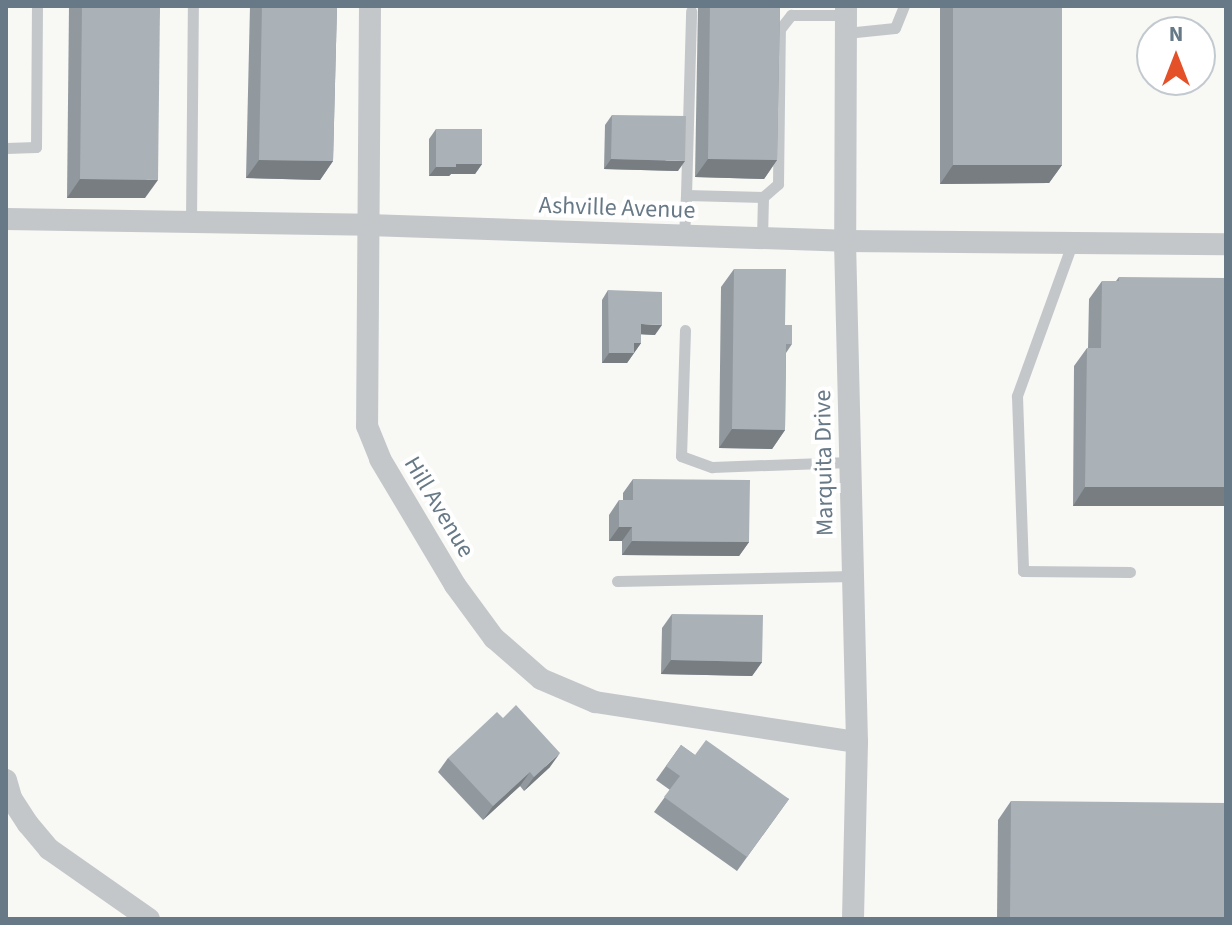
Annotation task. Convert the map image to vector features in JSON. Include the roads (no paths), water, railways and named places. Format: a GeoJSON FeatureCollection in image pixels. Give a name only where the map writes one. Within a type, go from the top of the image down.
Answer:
{"type":"FeatureCollection","features":[{"type":"Feature","properties":{"kind":"street","name":"Hill Avenue"},"geometry":{"type":"LineString","coordinates":[[370,6],[367,426],[380,459],[448,573],[494,638],[541,679],[595,702],[857,742]]}},
{"type":"Feature","properties":{"kind":"street","name":"Marquita Drive"},"geometry":{"type":"LineString","coordinates":[[846,18],[845,241],[857,742],[853,919]]}},
{"type":"Feature","properties":{"kind":"street","name":"Ashville Avenue"},"geometry":{"type":"LineString","coordinates":[[6,219],[368,225],[845,241],[1226,244]]}},
{"type":"Feature","properties":{"kind":"street"},"geometry":{"type":"LineString","coordinates":[[9,789],[49,849],[149,919]]}},
{"type":"Feature","properties":{"kind":"lane"},"geometry":{"type":"LineString","coordinates":[[6,148],[36,147],[37,6]]}},
{"type":"Feature","properties":{"kind":"lane"},"geometry":{"type":"LineString","coordinates":[[191,222],[193,6]]}},
{"type":"Feature","properties":{"kind":"lane"},"geometry":{"type":"LineString","coordinates":[[686,195],[763,197],[778,184],[780,29],[791,15],[846,18],[895,28],[904,6]]}},
{"type":"Feature","properties":{"kind":"lane"},"geometry":{"type":"LineString","coordinates":[[684,236],[691,11]]}},
{"type":"Feature","properties":{"kind":"lane"},"geometry":{"type":"LineString","coordinates":[[762,238],[763,197]]}},
{"type":"Feature","properties":{"kind":"lane"},"geometry":{"type":"LineString","coordinates":[[1073,241],[1017,396],[1023,571],[1130,572]]}},
{"type":"Feature","properties":{"kind":"lane"},"geometry":{"type":"LineString","coordinates":[[685,330],[681,456],[712,467],[850,462]]}},
{"type":"Feature","properties":{"kind":"lane"},"geometry":{"type":"LineString","coordinates":[[617,581],[853,576]]}}]}
